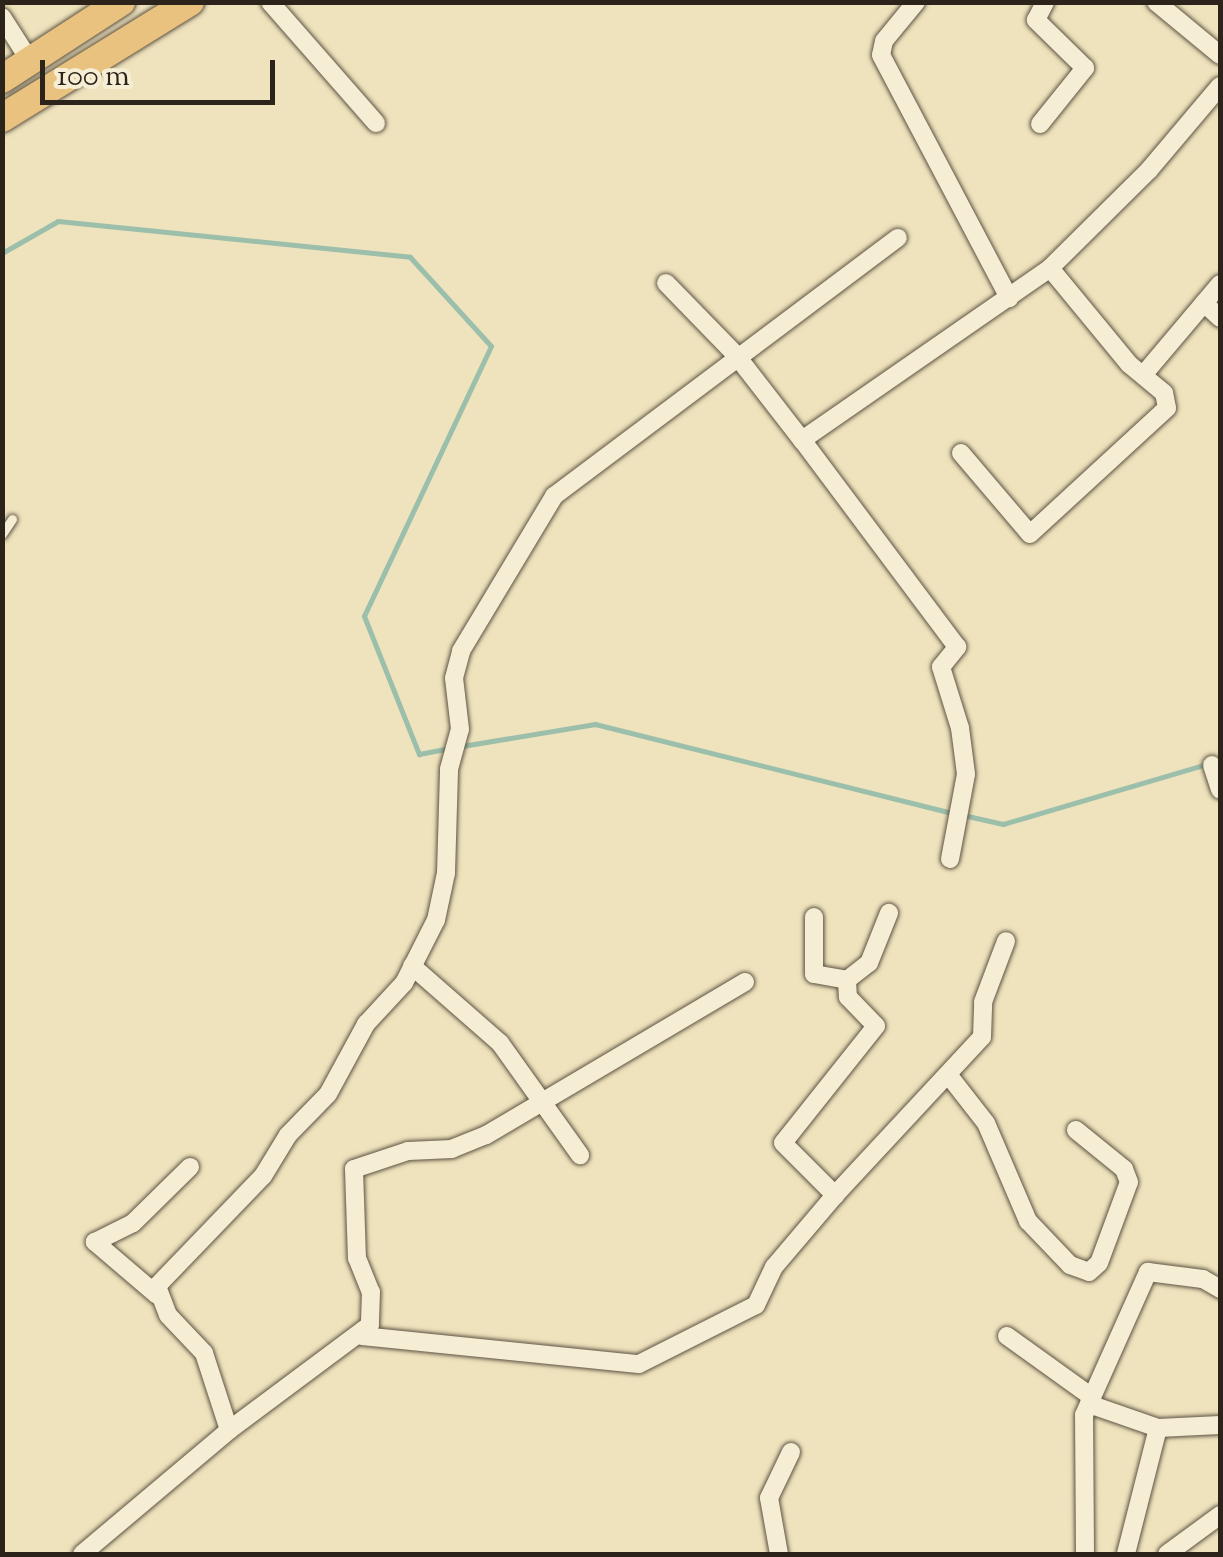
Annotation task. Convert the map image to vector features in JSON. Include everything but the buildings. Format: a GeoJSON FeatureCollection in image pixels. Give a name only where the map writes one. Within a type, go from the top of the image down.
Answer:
{"type":"FeatureCollection","features":[{"type":"Feature","properties":{"kind":"main road"},"geometry":{"type":"LineString","coordinates":[[2,79],[121,2]]}},
{"type":"Feature","properties":{"kind":"main road"},"geometry":{"type":"LineString","coordinates":[[2,118],[190,2]]}},
{"type":"Feature","properties":{"kind":"street"},"geometry":{"type":"LineString","coordinates":[[270,2],[376,124]]}},
{"type":"Feature","properties":{"kind":"street"},"geometry":{"type":"LineString","coordinates":[[916,2],[884,40],[881,55],[1009,298]]}},
{"type":"Feature","properties":{"kind":"street"},"geometry":{"type":"LineString","coordinates":[[1040,124],[1085,68],[1039,25],[1036,15],[1045,2]]}},
{"type":"Feature","properties":{"kind":"street"},"geometry":{"type":"LineString","coordinates":[[1156,2],[1220,54]]}},
{"type":"Feature","properties":{"kind":"street"},"geometry":{"type":"LineString","coordinates":[[2,17],[30,61]]}},
{"type":"Feature","properties":{"kind":"street"},"geometry":{"type":"LineString","coordinates":[[802,440],[1050,268],[1214,104],[1220,86]]}},
{"type":"Feature","properties":{"kind":"street"},"geometry":{"type":"LineString","coordinates":[[156,1294],[165,1272],[262,1176],[288,1135],[328,1094],[366,1024],[412,966],[444,892],[449,769],[460,729],[454,678],[461,651],[548,502],[736,355],[898,238]]}},
{"type":"Feature","properties":{"kind":"street"},"geometry":{"type":"LineString","coordinates":[[961,453],[1030,534],[1165,412],[1168,400],[1050,268]]}},
{"type":"Feature","properties":{"kind":"street"},"geometry":{"type":"LineString","coordinates":[[666,282],[736,355],[957,646],[940,666],[960,728],[962,799],[950,859]]}},
{"type":"Feature","properties":{"kind":"street"},"geometry":{"type":"LineString","coordinates":[[1144,374],[1220,284]]}},
{"type":"Feature","properties":{"kind":"street"},"geometry":{"type":"LineString","coordinates":[[1204,303],[1220,318]]}},
{"type":"Feature","properties":{"kind":"street"},"geometry":{"type":"LineString","coordinates":[[1212,765],[1220,790]]}},
{"type":"Feature","properties":{"kind":"street"},"geometry":{"type":"LineString","coordinates":[[814,918],[814,974],[847,980],[869,963],[889,913]]}},
{"type":"Feature","properties":{"kind":"street"},"geometry":{"type":"LineString","coordinates":[[362,1336],[640,1364],[756,1306],[774,1267],[836,1194],[950,1077],[984,1033],[983,1002],[1006,941]]}},
{"type":"Feature","properties":{"kind":"street"},"geometry":{"type":"LineString","coordinates":[[412,966],[474,1016],[546,1100],[580,1155]]}},
{"type":"Feature","properties":{"kind":"street"},"geometry":{"type":"LineString","coordinates":[[836,1194],[783,1143],[876,1026],[848,997],[847,980]]}},
{"type":"Feature","properties":{"kind":"street"},"geometry":{"type":"LineString","coordinates":[[82,1554],[300,1374],[362,1336],[374,1307],[357,1258],[354,1168],[408,1151],[452,1149],[546,1100],[745,982]]}},
{"type":"Feature","properties":{"kind":"street"},"geometry":{"type":"LineString","coordinates":[[950,1077],[986,1123],[1028,1221],[1070,1265],[1089,1272],[1099,1262],[1129,1182],[1124,1169],[1076,1130]]}},
{"type":"Feature","properties":{"kind":"street"},"geometry":{"type":"LineString","coordinates":[[190,1167],[133,1223],[95,1242],[156,1294],[204,1353],[229,1430]]}},
{"type":"Feature","properties":{"kind":"street"},"geometry":{"type":"LineString","coordinates":[[1086,1554],[1080,1447],[1090,1400],[1150,1270],[1202,1279],[1220,1289]]}},
{"type":"Feature","properties":{"kind":"street"},"geometry":{"type":"LineString","coordinates":[[1007,1336],[1090,1400],[1158,1428],[1220,1425]]}},
{"type":"Feature","properties":{"kind":"street"},"geometry":{"type":"LineString","coordinates":[[1126,1554],[1158,1428]]}},
{"type":"Feature","properties":{"kind":"street"},"geometry":{"type":"LineString","coordinates":[[779,1554],[769,1498],[791,1452]]}},
{"type":"Feature","properties":{"kind":"street"},"geometry":{"type":"LineString","coordinates":[[1167,1554],[1220,1515]]}},
{"type":"Feature","properties":{"kind":"lane"},"geometry":{"type":"LineString","coordinates":[[2,534],[12,519]]}},
{"type":"Feature","properties":{"kind":"waterway"},"geometry":{"type":"LineString","coordinates":[[2,253],[58,221],[410,257],[491,346],[364,616],[419,754],[451,748]]}},
{"type":"Feature","properties":{"kind":"waterway"},"geometry":{"type":"LineString","coordinates":[[462,746],[595,724],[953,813]]}},
{"type":"Feature","properties":{"kind":"waterway"},"geometry":{"type":"LineString","coordinates":[[963,815],[1003,824],[1220,760]]}}]}
